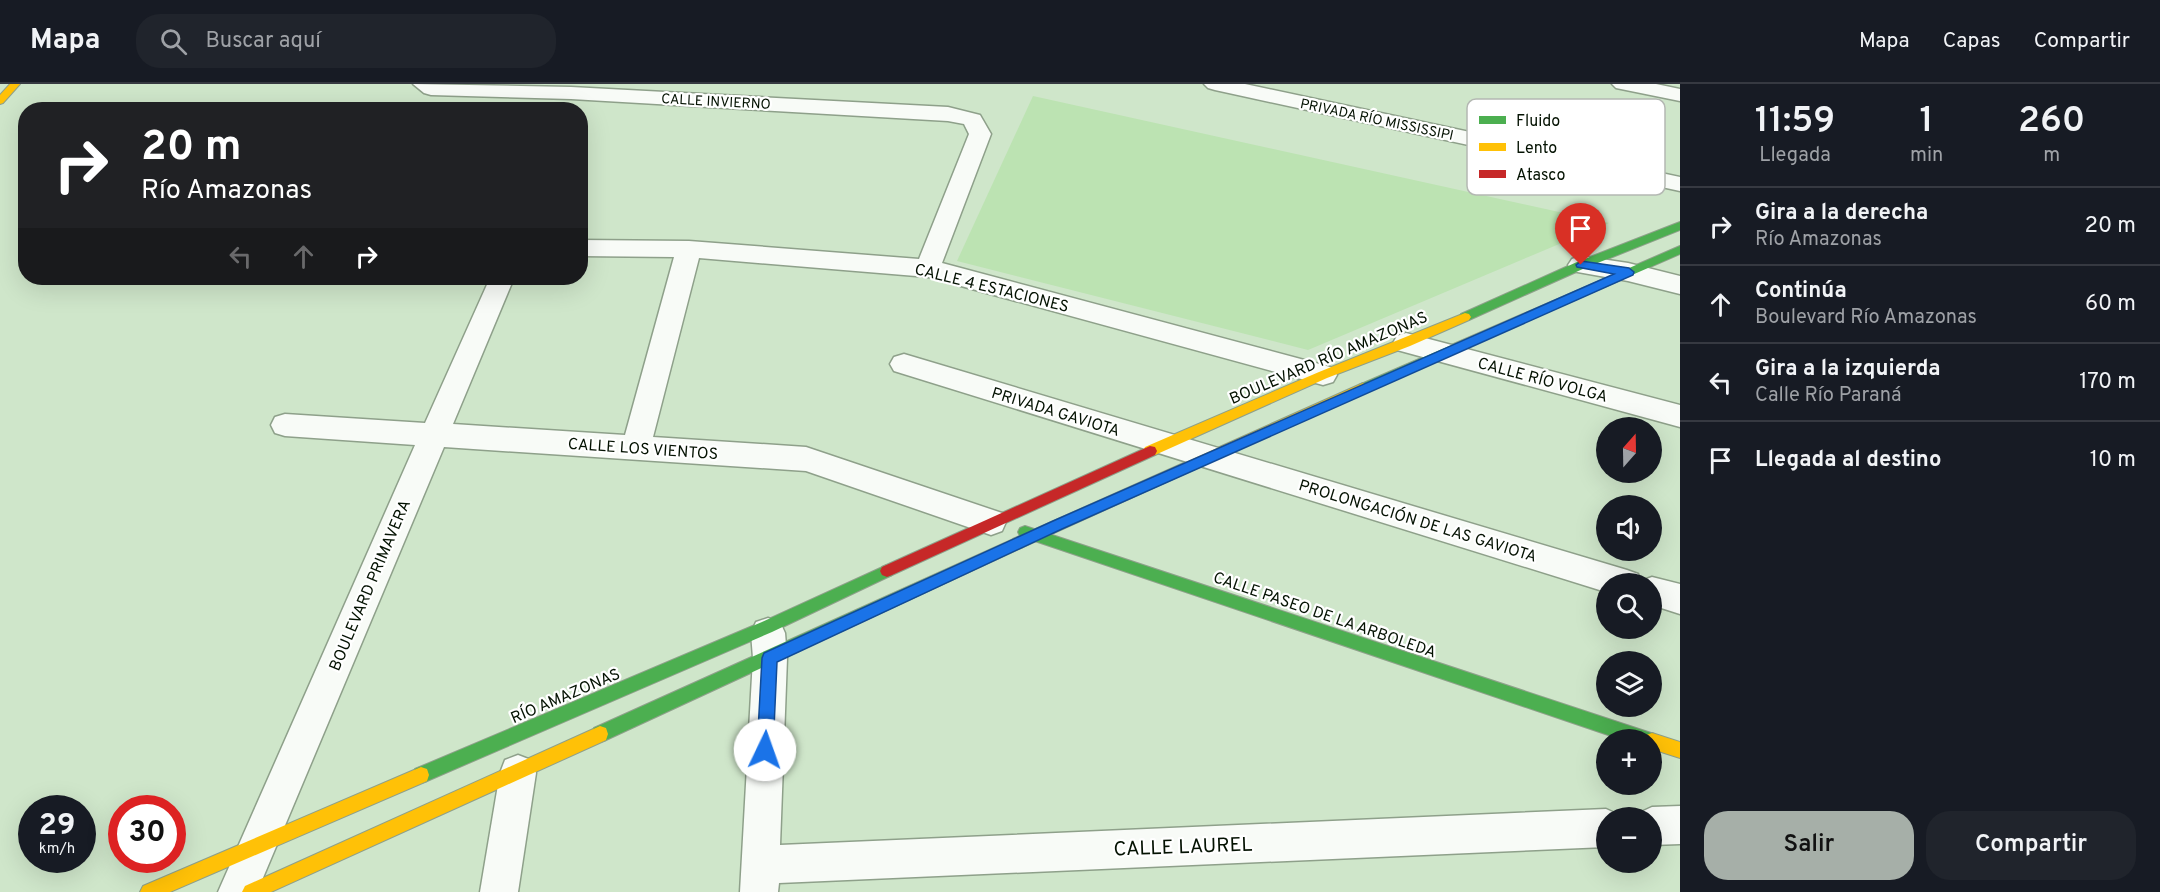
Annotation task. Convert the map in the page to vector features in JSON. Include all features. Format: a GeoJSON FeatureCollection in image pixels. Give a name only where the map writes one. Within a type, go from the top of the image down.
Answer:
{"type":"FeatureCollection","features":[{"type":"Feature","properties":{"kind":"street"},"geometry":{"type":"LineString","coordinates":[[0,101],[15,84]]}},
{"type":"Feature","properties":{"kind":"street","name":"PRIVADA RÍO MISSISSIPI"},"geometry":{"type":"LineString","coordinates":[[1215,84],[1467,138]]}},
{"type":"Feature","properties":{"kind":"street"},"geometry":{"type":"LineString","coordinates":[[1623,84],[1680,95]]}},
{"type":"Feature","properties":{"kind":"street","name":"CALLE INVIERNO"},"geometry":{"type":"LineString","coordinates":[[424,85],[431,89],[948,114],[972,120],[980,134],[928,268]]}},
{"type":"Feature","properties":{"kind":"street","name":"PRIVADA RÍO MISSISSIPI"},"geometry":{"type":"LineString","coordinates":[[1665,181],[1680,184]]}},
{"type":"Feature","properties":{"kind":"street","name":"BOULEVARD RÍO AMAZONAS"},"geometry":{"type":"LineString","coordinates":[[991,522],[1323,375],[1406,343],[1581,265],[1680,226]]}},
{"type":"Feature","properties":{"kind":"street","name":"CALLE 4 ESTACIONES"},"geometry":{"type":"LineString","coordinates":[[588,248],[689,249],[928,268],[1323,375]]}},
{"type":"Feature","properties":{"kind":"street"},"geometry":{"type":"LineString","coordinates":[[636,448],[689,249]]}},
{"type":"Feature","properties":{"kind":"street"},"geometry":{"type":"LineString","coordinates":[[1036,535],[1444,352],[1680,250]]}},
{"type":"Feature","properties":{"kind":"street"},"geometry":{"type":"LineString","coordinates":[[1581,265],[1629,272],[1680,285]]}},
{"type":"Feature","properties":{"kind":"street","name":"BOULEVARD PRIMAVERA"},"geometry":{"type":"LineString","coordinates":[[237,892],[499,285]]}},
{"type":"Feature","properties":{"kind":"street","name":"CALLE RÍO VOLGA"},"geometry":{"type":"LineString","coordinates":[[1406,343],[1680,416]]}},
{"type":"Feature","properties":{"kind":"street","name":"PRIVADA GAVIOTA"},"geometry":{"type":"LineString","coordinates":[[904,364],[1208,458]]}},
{"type":"Feature","properties":{"kind":"street","name":"CALLE LOS VIENTOS"},"geometry":{"type":"LineString","coordinates":[[285,425],[806,459],[991,522]]}},
{"type":"Feature","properties":{"kind":"street","name":"PROLONGACIÓN DE LAS GAVIOTA"},"geometry":{"type":"LineString","coordinates":[[1208,458],[1596,575]]}},
{"type":"Feature","properties":{"kind":"street","name":"RÍO AMAZONAS"},"geometry":{"type":"LineString","coordinates":[[251,892],[518,773],[769,643],[991,522]]}},
{"type":"Feature","properties":{"kind":"street","name":"CALLE PASEO DE LA ARBOLEDA"},"geometry":{"type":"LineString","coordinates":[[991,522],[1617,729]]}},
{"type":"Feature","properties":{"kind":"street","name":"RÍO AMAZONAS"},"geometry":{"type":"LineString","coordinates":[[149,892],[258,844],[769,643],[1036,535]]}},
{"type":"Feature","properties":{"kind":"street"},"geometry":{"type":"LineString","coordinates":[[1662,594],[1680,599]]}},
{"type":"Feature","properties":{"kind":"street"},"geometry":{"type":"LineString","coordinates":[[759,878],[769,643]]}},
{"type":"Feature","properties":{"kind":"street","name":"CALLE PASEO DE LA ARBOLEDA"},"geometry":{"type":"LineString","coordinates":[[1662,744],[1680,750]]}},
{"type":"Feature","properties":{"kind":"street"},"geometry":{"type":"LineString","coordinates":[[499,892],[518,773]]}},
{"type":"Feature","properties":{"kind":"street"},"geometry":{"type":"LineString","coordinates":[[1662,826],[1680,825]]}},
{"type":"Feature","properties":{"kind":"street","name":"CALLE LAUREL"},"geometry":{"type":"LineString","coordinates":[[759,878],[1596,829]]}},
{"type":"Feature","properties":{"kind":"green space"},"geometry":{"type":"Polygon","coordinates":[[[1033,96],[1467,192],[1467,195],[1482,195],[1609,223],[1308,350],[957,261],[1033,96]]]}},
{"type":"Feature","properties":{"kind":"traffic: fast"},"geometry":{"type":"LineString","coordinates":[[1465,317],[1581,265],[1680,226]]}},
{"type":"Feature","properties":{"kind":"traffic: fast"},"geometry":{"type":"LineString","coordinates":[[1363,388],[1680,250]]}},
{"type":"Feature","properties":{"kind":"traffic: fast"},"geometry":{"type":"LineString","coordinates":[[1025,532],[1615,729]]}},
{"type":"Feature","properties":{"kind":"traffic: fast"},"geometry":{"type":"LineString","coordinates":[[600,734],[1018,543]]}},
{"type":"Feature","properties":{"kind":"traffic: fast"},"geometry":{"type":"LineString","coordinates":[[421,775],[767,627],[887,571]]}},
{"type":"Feature","properties":{"kind":"traffic: slow"},"geometry":{"type":"LineString","coordinates":[[0,101],[15,84]]}},
{"type":"Feature","properties":{"kind":"traffic: slow"},"geometry":{"type":"LineString","coordinates":[[1150,451],[1323,375],[1465,317]]}},
{"type":"Feature","properties":{"kind":"traffic: slow"},"geometry":{"type":"LineString","coordinates":[[1018,543],[1363,388]]}},
{"type":"Feature","properties":{"kind":"traffic: slow"},"geometry":{"type":"LineString","coordinates":[[251,892],[600,734]]}},
{"type":"Feature","properties":{"kind":"traffic: slow"},"geometry":{"type":"LineString","coordinates":[[1662,744],[1680,750]]}},
{"type":"Feature","properties":{"kind":"traffic: slow"},"geometry":{"type":"LineString","coordinates":[[149,892],[421,775]]}},
{"type":"Feature","properties":{"kind":"traffic: jam"},"geometry":{"type":"LineString","coordinates":[[887,571],[1150,451]]}},
{"type":"Feature","properties":{"kind":"route"},"geometry":{"type":"LineString","coordinates":[[765,750],[770,658],[1058,525],[1444,352],[1629,272],[1581,265]]}}]}
